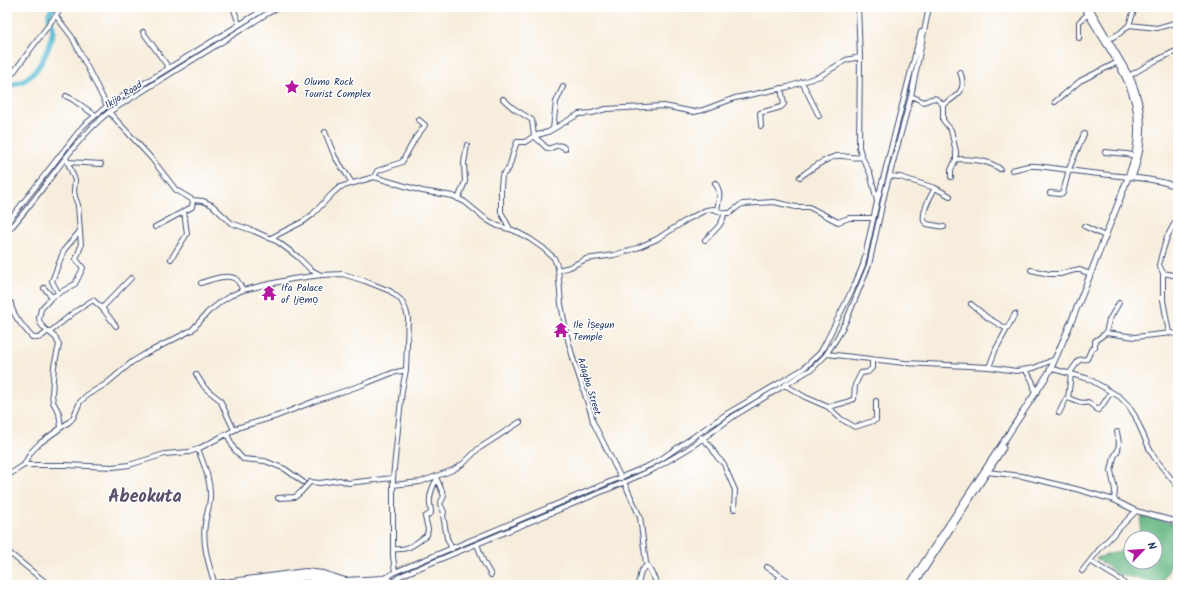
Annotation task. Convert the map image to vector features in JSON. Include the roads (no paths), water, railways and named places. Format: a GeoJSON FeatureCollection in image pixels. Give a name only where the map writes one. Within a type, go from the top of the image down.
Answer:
{"type":"FeatureCollection","features":[{"type":"Feature","properties":{"kind":"highway"},"geometry":{"type":"LineString","coordinates":[[210,585],[305,572],[324,574],[346,581],[390,581],[390,585]]}},
{"type":"Feature","properties":{"kind":"highway"},"geometry":{"type":"LineString","coordinates":[[251,585],[305,577],[322,579],[341,585]]}},
{"type":"Feature","properties":{"kind":"main road"},"geometry":{"type":"LineString","coordinates":[[914,585],[1053,369],[1069,335],[1140,150],[1142,125],[1140,103],[1136,90],[1129,76],[1084,7]]}},
{"type":"Feature","properties":{"kind":"main road"},"geometry":{"type":"LineString","coordinates":[[1089,7],[1106,41]]}},
{"type":"Feature","properties":{"kind":"main road"},"geometry":{"type":"LineString","coordinates":[[909,585],[1048,374],[1130,178],[1135,156],[1137,125],[1135,104],[1119,62]]}},
{"type":"Feature","properties":{"kind":"street"},"geometry":{"type":"LineString","coordinates":[[7,79],[62,7]]}},
{"type":"Feature","properties":{"kind":"street"},"geometry":{"type":"LineString","coordinates":[[234,7],[239,24]]}},
{"type":"Feature","properties":{"kind":"street","name":"Ikija Road"},"geometry":{"type":"LineString","coordinates":[[7,223],[83,126],[95,115],[107,106],[268,7]]}},
{"type":"Feature","properties":{"kind":"street","name":"Ikija Road"},"geometry":{"type":"LineString","coordinates":[[7,232],[67,160],[84,134],[109,112],[280,7]]}},
{"type":"Feature","properties":{"kind":"street"},"geometry":{"type":"LineString","coordinates":[[858,7],[860,57],[860,151],[870,172],[877,202]]}},
{"type":"Feature","properties":{"kind":"street"},"geometry":{"type":"LineString","coordinates":[[383,581],[395,572],[620,478],[664,457],[728,413],[803,369],[820,353],[855,284],[874,231],[911,96],[929,7]]}},
{"type":"Feature","properties":{"kind":"street"},"geometry":{"type":"LineString","coordinates":[[390,585],[400,576],[624,482],[666,462],[734,416],[812,369],[827,354],[847,319],[869,265],[874,231],[873,218],[929,7]]}},
{"type":"Feature","properties":{"kind":"street"},"geometry":{"type":"LineString","coordinates":[[1106,41],[1120,33],[1129,25],[1135,7]]}},
{"type":"Feature","properties":{"kind":"street"},"geometry":{"type":"LineString","coordinates":[[1079,38],[1079,22],[1088,14]]}},
{"type":"Feature","properties":{"kind":"street"},"geometry":{"type":"LineString","coordinates":[[56,16],[72,37],[107,106]]}},
{"type":"Feature","properties":{"kind":"street"},"geometry":{"type":"LineString","coordinates":[[1129,25],[1156,28],[1178,22]]}},
{"type":"Feature","properties":{"kind":"street"},"geometry":{"type":"LineString","coordinates":[[143,32],[169,68]]}},
{"type":"Feature","properties":{"kind":"street"},"geometry":{"type":"LineString","coordinates":[[1129,76],[1178,50]]}},
{"type":"Feature","properties":{"kind":"street"},"geometry":{"type":"LineString","coordinates":[[510,229],[501,212],[500,200],[502,176],[509,168],[517,143],[525,142],[534,136],[553,130],[579,114],[592,113],[606,109],[664,106],[698,112],[735,98],[781,88],[820,76],[846,60],[860,57]]}},
{"type":"Feature","properties":{"kind":"street"},"geometry":{"type":"LineString","coordinates":[[1055,102],[1080,81],[1119,62]]}},
{"type":"Feature","properties":{"kind":"street"},"geometry":{"type":"LineString","coordinates":[[943,105],[958,94],[962,89],[964,80],[960,72]]}},
{"type":"Feature","properties":{"kind":"street"},"geometry":{"type":"LineString","coordinates":[[802,82],[819,116]]}},
{"type":"Feature","properties":{"kind":"street"},"geometry":{"type":"LineString","coordinates":[[553,130],[556,102],[563,87]]}},
{"type":"Feature","properties":{"kind":"street"},"geometry":{"type":"LineString","coordinates":[[761,126],[760,113],[781,107],[784,104],[781,88]]}},
{"type":"Feature","properties":{"kind":"street"},"geometry":{"type":"LineString","coordinates":[[66,96],[95,115]]}},
{"type":"Feature","properties":{"kind":"street"},"geometry":{"type":"LineString","coordinates":[[911,96],[924,102],[936,98],[943,105],[943,120],[951,130],[956,152],[956,160],[951,170],[951,177]]}},
{"type":"Feature","properties":{"kind":"street"},"geometry":{"type":"LineString","coordinates":[[504,99],[513,108],[532,120],[534,136],[548,149],[560,144],[563,145],[565,149]]}},
{"type":"Feature","properties":{"kind":"street"},"geometry":{"type":"LineString","coordinates":[[109,112],[152,159],[176,190],[193,200],[208,202],[221,212],[231,223],[271,238],[298,257],[314,272],[321,275]]}},
{"type":"Feature","properties":{"kind":"street"},"geometry":{"type":"LineString","coordinates":[[374,177],[377,171],[402,162],[416,137],[425,125],[419,120]]}},
{"type":"Feature","properties":{"kind":"street"},"geometry":{"type":"LineString","coordinates":[[325,132],[335,157],[352,184]]}},
{"type":"Feature","properties":{"kind":"street"},"geometry":{"type":"LineString","coordinates":[[1050,193],[1062,193],[1069,170],[1084,134]]}},
{"type":"Feature","properties":{"kind":"street"},"geometry":{"type":"LineString","coordinates":[[458,198],[465,182],[464,163],[467,145]]}},
{"type":"Feature","properties":{"kind":"street"},"geometry":{"type":"LineString","coordinates":[[1105,152],[1135,156]]}},
{"type":"Feature","properties":{"kind":"street"},"geometry":{"type":"LineString","coordinates":[[800,176],[837,156],[855,158],[862,157]]}},
{"type":"Feature","properties":{"kind":"street"},"geometry":{"type":"LineString","coordinates":[[61,427],[52,394],[54,366],[59,346],[56,338],[40,323],[39,318],[41,309],[52,297],[75,284],[83,270],[83,266],[76,259],[81,246],[78,205],[74,191],[75,180],[67,160],[101,164]]}},
{"type":"Feature","properties":{"kind":"street"},"geometry":{"type":"LineString","coordinates":[[956,160],[990,162],[1000,169]]}},
{"type":"Feature","properties":{"kind":"street"},"geometry":{"type":"LineString","coordinates":[[1012,170],[1028,166],[1036,166],[1167,183],[1178,187]]}},
{"type":"Feature","properties":{"kind":"street"},"geometry":{"type":"LineString","coordinates":[[890,176],[900,177],[935,188],[950,196]]}},
{"type":"Feature","properties":{"kind":"street"},"geometry":{"type":"LineString","coordinates":[[271,238],[308,218],[340,187],[374,177],[422,191],[458,198],[487,220],[530,239],[551,255],[556,262],[558,270],[570,267],[586,259],[614,255],[637,248],[657,239],[698,213],[706,210],[713,209],[724,213],[730,213],[743,204],[774,202],[789,206],[809,207],[838,222],[849,218],[873,218]]}},
{"type":"Feature","properties":{"kind":"street"},"geometry":{"type":"LineString","coordinates":[[714,183],[718,187],[720,193],[717,210]]}},
{"type":"Feature","properties":{"kind":"street"},"geometry":{"type":"LineString","coordinates":[[935,188],[930,196],[923,217],[924,221],[928,224],[944,227]]}},
{"type":"Feature","properties":{"kind":"street"},"geometry":{"type":"LineString","coordinates":[[155,227],[192,207],[193,200]]}},
{"type":"Feature","properties":{"kind":"street"},"geometry":{"type":"LineString","coordinates":[[172,260],[187,234],[184,211]]}},
{"type":"Feature","properties":{"kind":"street"},"geometry":{"type":"LineString","coordinates":[[706,240],[720,224],[724,213]]}},
{"type":"Feature","properties":{"kind":"street"},"geometry":{"type":"LineString","coordinates":[[1169,333],[1163,300],[1163,273],[1160,265],[1167,237],[1178,217]]}},
{"type":"Feature","properties":{"kind":"street"},"geometry":{"type":"LineString","coordinates":[[1084,226],[1105,236]]}},
{"type":"Feature","properties":{"kind":"street"},"geometry":{"type":"LineString","coordinates":[[58,293],[52,281],[57,266],[64,250],[80,231]]}},
{"type":"Feature","properties":{"kind":"street","name":"Adagba Street"},"geometry":{"type":"LineString","coordinates":[[558,270],[561,304],[573,358],[593,422],[620,478]]}},
{"type":"Feature","properties":{"kind":"street"},"geometry":{"type":"LineString","coordinates":[[1031,270],[1049,274],[1060,274],[1080,270],[1090,274]]}},
{"type":"Feature","properties":{"kind":"street"},"geometry":{"type":"LineString","coordinates":[[1163,273],[1178,276]]}},
{"type":"Feature","properties":{"kind":"street"},"geometry":{"type":"LineString","coordinates":[[7,476],[24,465],[35,448],[71,420],[83,399],[106,384],[132,362],[153,349],[192,330],[208,312],[230,296],[243,290],[292,279],[343,274],[390,291],[401,300],[408,318],[406,370],[393,478],[393,549],[395,572]]}},
{"type":"Feature","properties":{"kind":"street"},"geometry":{"type":"LineString","coordinates":[[102,308],[131,278]]}},
{"type":"Feature","properties":{"kind":"street"},"geometry":{"type":"LineString","coordinates":[[201,284],[217,278],[234,278],[238,280],[243,290]]}},
{"type":"Feature","properties":{"kind":"street"},"geometry":{"type":"LineString","coordinates":[[44,288],[52,297]]}},
{"type":"Feature","properties":{"kind":"street"},"geometry":{"type":"LineString","coordinates":[[11,303],[11,308],[17,318],[32,337],[36,338],[40,338],[92,300],[94,300],[102,308],[116,326]]}},
{"type":"Feature","properties":{"kind":"street"},"geometry":{"type":"LineString","coordinates":[[1059,413],[1066,399],[1068,398],[1070,374],[1079,360],[1087,359],[1091,350],[1095,347],[1095,342],[1106,333],[1109,320],[1119,303]]}},
{"type":"Feature","properties":{"kind":"street"},"geometry":{"type":"LineString","coordinates":[[971,304],[988,318],[1007,329]]}},
{"type":"Feature","properties":{"kind":"street"},"geometry":{"type":"LineString","coordinates":[[989,367],[996,349],[1015,314]]}},
{"type":"Feature","properties":{"kind":"street"},"geometry":{"type":"LineString","coordinates":[[1106,333],[1135,337],[1169,333],[1178,336]]}},
{"type":"Feature","properties":{"kind":"street"},"geometry":{"type":"LineString","coordinates":[[827,354],[925,364],[989,367],[1016,371],[1043,365],[1055,359]]}},
{"type":"Feature","properties":{"kind":"street"},"geometry":{"type":"LineString","coordinates":[[828,407],[854,399],[855,385],[861,372],[868,372],[872,368],[872,359]]}},
{"type":"Feature","properties":{"kind":"street"},"geometry":{"type":"LineString","coordinates":[[1053,369],[1088,379],[1120,397],[1128,405],[1135,416],[1154,457],[1178,487]]}},
{"type":"Feature","properties":{"kind":"street"},"geometry":{"type":"LineString","coordinates":[[24,465],[129,466],[164,454],[185,453],[198,450],[246,425],[278,416],[392,373],[406,370]]}},
{"type":"Feature","properties":{"kind":"street"},"geometry":{"type":"LineString","coordinates":[[1025,370],[1034,383],[1035,392],[1033,397]]}},
{"type":"Feature","properties":{"kind":"street"},"geometry":{"type":"LineString","coordinates":[[196,374],[205,388],[220,400],[234,430]]}},
{"type":"Feature","properties":{"kind":"street"},"geometry":{"type":"LineString","coordinates":[[785,385],[805,397],[828,407],[841,419],[855,427],[876,420],[876,401]]}},
{"type":"Feature","properties":{"kind":"street"},"geometry":{"type":"LineString","coordinates":[[1068,398],[1083,403],[1088,402],[1098,410],[1111,392]]}},
{"type":"Feature","properties":{"kind":"street"},"geometry":{"type":"LineString","coordinates":[[393,485],[420,482],[437,478],[454,470],[464,463],[478,449],[520,422]]}},
{"type":"Feature","properties":{"kind":"street"},"geometry":{"type":"LineString","coordinates":[[1114,500],[1115,490],[1111,471],[1114,457],[1118,450],[1119,443],[1117,432]]}},
{"type":"Feature","properties":{"kind":"street"},"geometry":{"type":"LineString","coordinates":[[227,434],[234,449],[243,459],[265,461],[285,469],[302,482]]}},
{"type":"Feature","properties":{"kind":"street"},"geometry":{"type":"LineString","coordinates":[[698,434],[711,447],[717,457],[724,464],[735,490],[734,508]]}},
{"type":"Feature","properties":{"kind":"street"},"geometry":{"type":"LineString","coordinates":[[198,450],[208,477],[210,488],[204,539],[206,556],[215,585]]}},
{"type":"Feature","properties":{"kind":"street"},"geometry":{"type":"LineString","coordinates":[[988,472],[1022,476],[1076,489],[1114,500],[1136,511],[1178,522]]}},
{"type":"Feature","properties":{"kind":"street"},"geometry":{"type":"LineString","coordinates":[[278,498],[295,497],[310,482],[320,483],[340,480],[348,483],[393,478]]}},
{"type":"Feature","properties":{"kind":"street"},"geometry":{"type":"LineString","coordinates":[[437,478],[444,496],[440,504],[444,512],[443,515],[448,538],[452,548]]}},
{"type":"Feature","properties":{"kind":"street"},"geometry":{"type":"LineString","coordinates":[[393,549],[402,550],[411,547],[427,536],[428,529],[425,516],[431,513],[430,498],[437,478]]}},
{"type":"Feature","properties":{"kind":"street"},"geometry":{"type":"LineString","coordinates":[[624,482],[640,516],[647,565],[658,585]]}},
{"type":"Feature","properties":{"kind":"street"},"geometry":{"type":"LineString","coordinates":[[1082,571],[1102,546],[1127,522],[1136,511]]}},
{"type":"Feature","properties":{"kind":"street"},"geometry":{"type":"LineString","coordinates":[[477,544],[484,563],[491,575]]}},
{"type":"Feature","properties":{"kind":"street"},"geometry":{"type":"LineString","coordinates":[[7,551],[49,585]]}},
{"type":"Feature","properties":{"kind":"street"},"geometry":{"type":"LineString","coordinates":[[1090,561],[1121,580],[1125,585]]}},
{"type":"Feature","properties":{"kind":"street"},"geometry":{"type":"LineString","coordinates":[[638,585],[641,571],[647,565]]}},
{"type":"Feature","properties":{"kind":"street"},"geometry":{"type":"LineString","coordinates":[[767,567],[794,585]]}},
{"type":"Feature","properties":{"kind":"street"},"geometry":{"type":"LineString","coordinates":[[777,585],[781,576]]}},
{"type":"Feature","properties":{"kind":"waterway"},"geometry":{"type":"LineString","coordinates":[[7,88],[27,78],[41,63],[48,48],[53,31],[49,13],[55,7]]}},
{"type":"Feature","properties":{"kind":"place","name":"Olumo Rock Tourist Complex"},"geometry":{"type":"Point","coordinates":[292,87]}},
{"type":"Feature","properties":{"kind":"place","name":"Ifa Palace of Ijẹmọ"},"geometry":{"type":"Point","coordinates":[269,293]}},
{"type":"Feature","properties":{"kind":"place","name":"Ile Ìṣegun Temple"},"geometry":{"type":"Point","coordinates":[561,330]}},
{"type":"Feature","properties":{"kind":"district","name":"Abeokuta"},"geometry":{"type":"Point","coordinates":[145,496]}}]}
